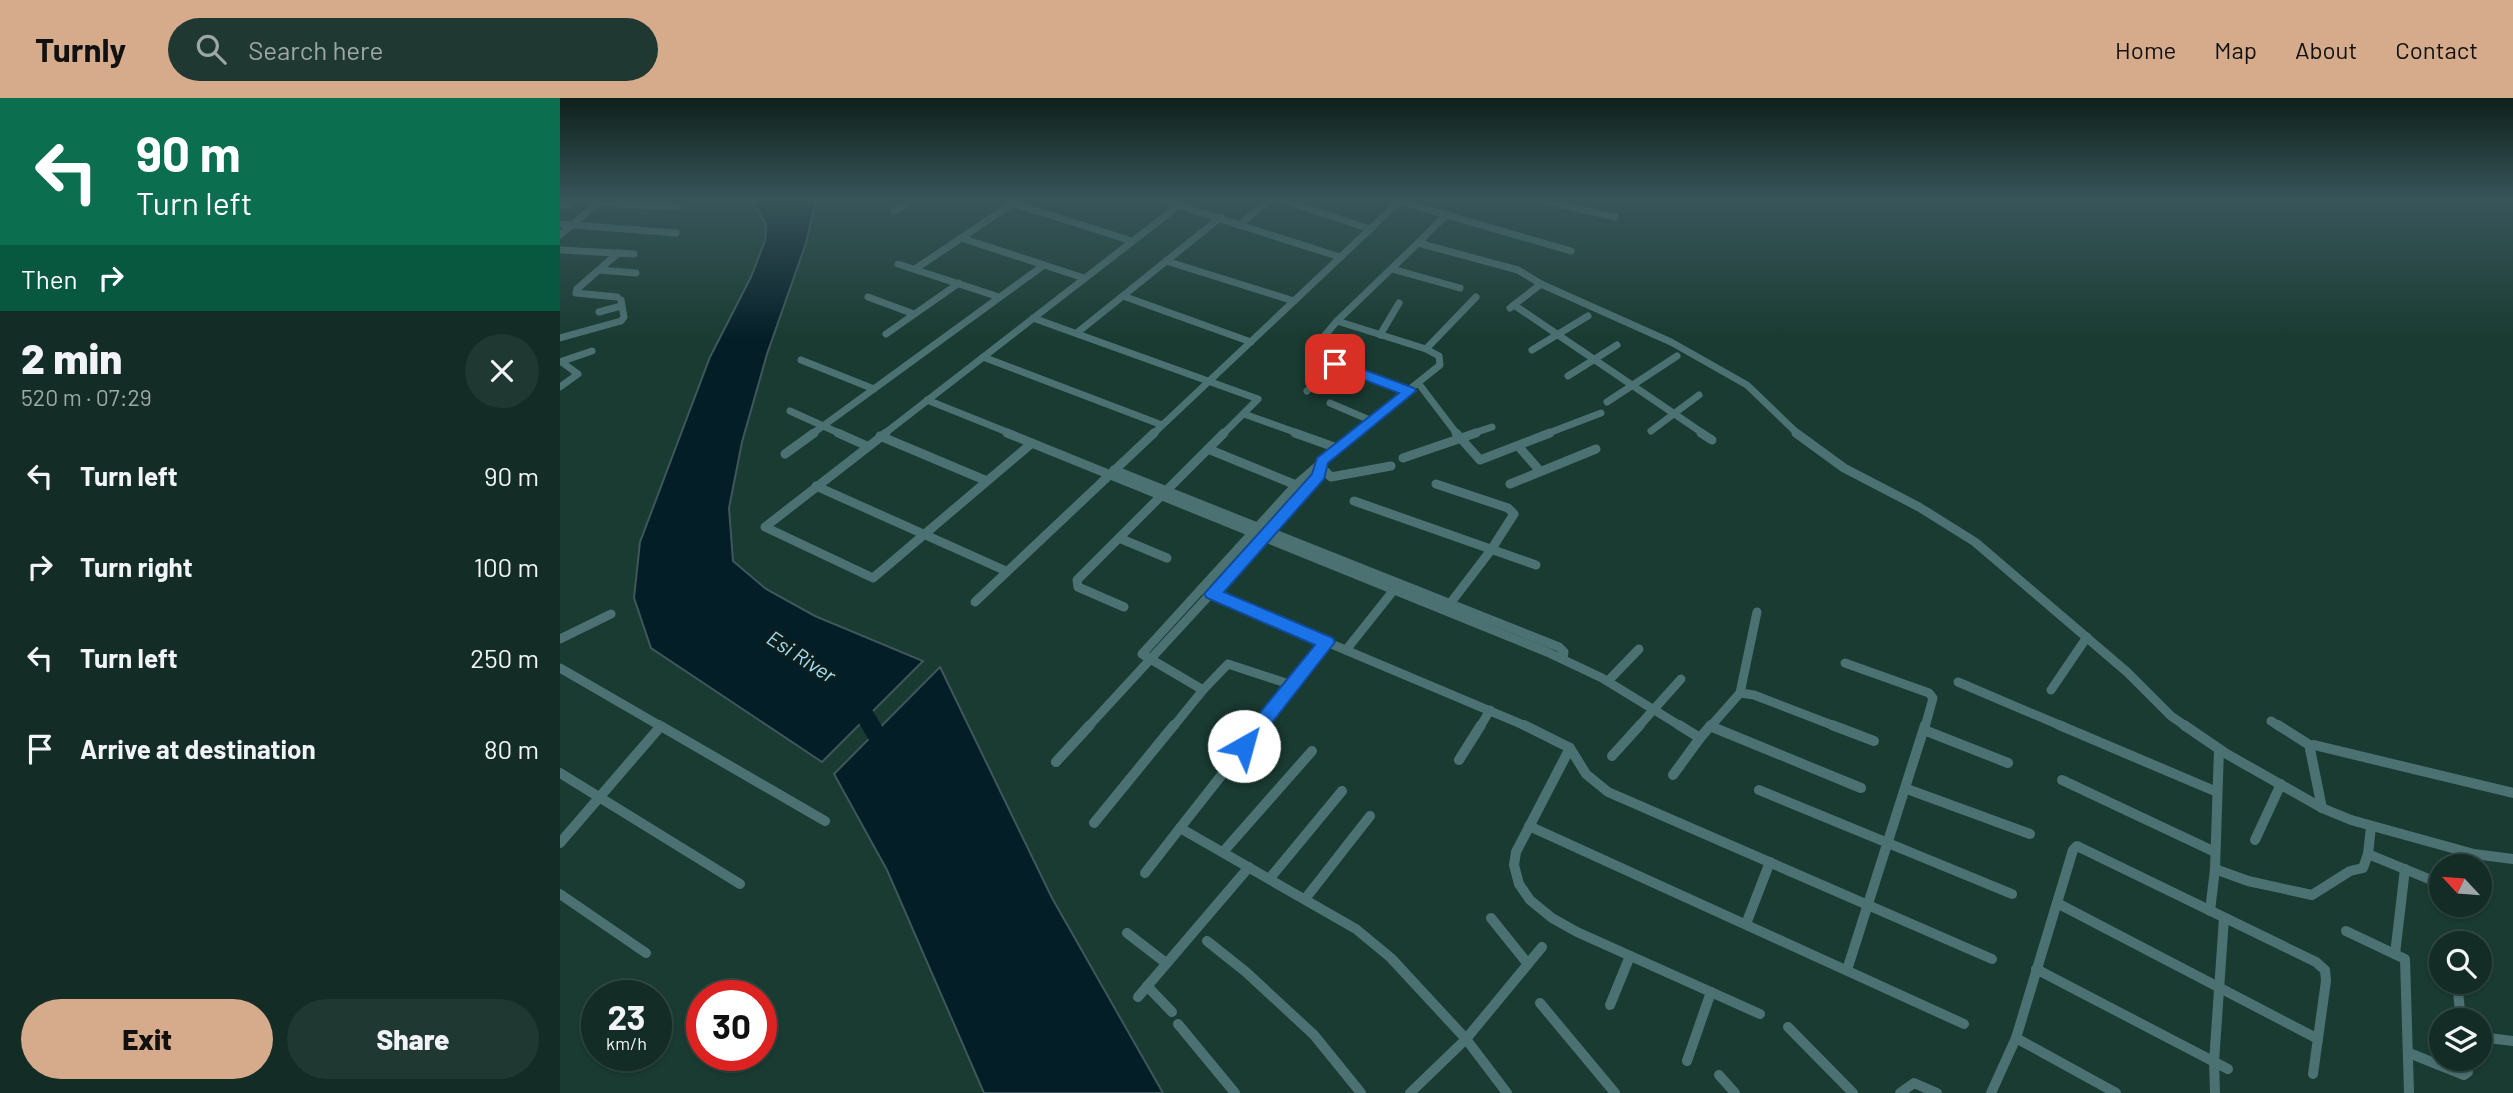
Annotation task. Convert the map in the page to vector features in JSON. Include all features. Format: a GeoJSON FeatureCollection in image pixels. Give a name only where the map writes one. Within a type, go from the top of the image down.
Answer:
{"type":"FeatureCollection","features":[{"type":"Feature","properties":{"kind":"street"},"geometry":{"type":"LineString","coordinates":[[915,269],[948,246]]}},
{"type":"Feature","properties":{"kind":"street"},"geometry":{"type":"LineString","coordinates":[[987,246],[1084,278]]}},
{"type":"Feature","properties":{"kind":"street"},"geometry":{"type":"LineString","coordinates":[[1032,443],[876,576],[869,578],[766,530],[767,524],[1125,246]]}},
{"type":"Feature","properties":{"kind":"street"},"geometry":{"type":"LineString","coordinates":[[1078,332],[1184,246]]}},
{"type":"Feature","properties":{"kind":"street"},"geometry":{"type":"LineString","coordinates":[[1315,246],[1342,255]]}},
{"type":"Feature","properties":{"kind":"street"},"geometry":{"type":"LineString","coordinates":[[975,602],[1351,246]]}},
{"type":"Feature","properties":{"kind":"street"},"geometry":{"type":"LineString","coordinates":[[1409,391],[1310,353],[1337,321],[1415,246]]}},
{"type":"Feature","properties":{"kind":"street"},"geometry":{"type":"LineString","coordinates":[[1431,246],[1518,270],[1541,284],[1671,342],[1747,385],[1800,436],[1844,468],[1919,507],[1975,542],[2127,672],[2171,716],[2219,749],[2322,808],[2456,854]]}},
{"type":"Feature","properties":{"kind":"street"},"geometry":{"type":"LineString","coordinates":[[1555,246],[1571,251]]}},
{"type":"Feature","properties":{"kind":"street"},"geometry":{"type":"LineString","coordinates":[[560,250],[634,254]]}},
{"type":"Feature","properties":{"kind":"street"},"geometry":{"type":"LineString","coordinates":[[618,253],[576,293],[620,301]]}},
{"type":"Feature","properties":{"kind":"street"},"geometry":{"type":"LineString","coordinates":[[1166,261],[1294,301]]}},
{"type":"Feature","properties":{"kind":"street"},"geometry":{"type":"LineString","coordinates":[[898,264],[999,298]]}},
{"type":"Feature","properties":{"kind":"street"},"geometry":{"type":"LineString","coordinates":[[785,454],[1044,265]]}},
{"type":"Feature","properties":{"kind":"street"},"geometry":{"type":"LineString","coordinates":[[1392,269],[1460,288]]}},
{"type":"Feature","properties":{"kind":"street"},"geometry":{"type":"LineString","coordinates":[[599,270],[636,273]]}},
{"type":"Feature","properties":{"kind":"street"},"geometry":{"type":"LineString","coordinates":[[886,334],[959,284]]}},
{"type":"Feature","properties":{"kind":"street"},"geometry":{"type":"LineString","coordinates":[[1541,284],[1512,306],[1712,440]]}},
{"type":"Feature","properties":{"kind":"street"},"geometry":{"type":"LineString","coordinates":[[1123,296],[1251,342]]}},
{"type":"Feature","properties":{"kind":"street"},"geometry":{"type":"LineString","coordinates":[[868,297],[914,314]]}},
{"type":"Feature","properties":{"kind":"street"},"geometry":{"type":"LineString","coordinates":[[1426,349],[1476,297]]}},
{"type":"Feature","properties":{"kind":"street"},"geometry":{"type":"LineString","coordinates":[[599,312],[620,301]]}},
{"type":"Feature","properties":{"kind":"street"},"geometry":{"type":"LineString","coordinates":[[560,338],[618,322],[624,317],[620,301]]}},
{"type":"Feature","properties":{"kind":"street"},"geometry":{"type":"LineString","coordinates":[[1380,335],[1399,303]]}},
{"type":"Feature","properties":{"kind":"street"},"geometry":{"type":"LineString","coordinates":[[1532,350],[1588,316]]}},
{"type":"Feature","properties":{"kind":"street"},"geometry":{"type":"LineString","coordinates":[[1033,318],[1256,397],[1257,401],[1163,493],[1076,584],[1124,607]]}},
{"type":"Feature","properties":{"kind":"street"},"geometry":{"type":"LineString","coordinates":[[1203,690],[1142,654],[1296,485],[1322,465],[1337,448],[1440,365],[1439,356],[1426,349],[1337,321]]}},
{"type":"Feature","properties":{"kind":"street"},"geometry":{"type":"LineString","coordinates":[[1568,376],[1617,345]]}},
{"type":"Feature","properties":{"kind":"street"},"geometry":{"type":"LineString","coordinates":[[561,362],[592,351]]}},
{"type":"Feature","properties":{"kind":"street"},"geometry":{"type":"LineString","coordinates":[[1608,402],[1677,356]]}},
{"type":"Feature","properties":{"kind":"street"},"geometry":{"type":"LineString","coordinates":[[983,357],[1162,425]]}},
{"type":"Feature","properties":{"kind":"street"},"geometry":{"type":"LineString","coordinates":[[801,360],[874,389]]}},
{"type":"Feature","properties":{"kind":"street"},"geometry":{"type":"LineString","coordinates":[[560,387],[573,381],[578,374],[561,362]]}},
{"type":"Feature","properties":{"kind":"street"},"geometry":{"type":"LineString","coordinates":[[1307,391],[1335,364]]}},
{"type":"Feature","properties":{"kind":"street"},"geometry":{"type":"LineString","coordinates":[[1419,384],[1475,458],[1480,460],[1601,413]]}},
{"type":"Feature","properties":{"kind":"street"},"geometry":{"type":"LineString","coordinates":[[1651,431],[1699,395]]}},
{"type":"Feature","properties":{"kind":"street"},"geometry":{"type":"LineString","coordinates":[[927,400],[1448,606],[1559,647],[1564,652],[1563,659],[1608,681],[1700,738]]}},
{"type":"Feature","properties":{"kind":"street"},"geometry":{"type":"LineString","coordinates":[[1330,403],[1372,421]]}},
{"type":"Feature","properties":{"kind":"street"},"geometry":{"type":"LineString","coordinates":[[790,411],[867,446]]}},
{"type":"Feature","properties":{"kind":"street"},"geometry":{"type":"LineString","coordinates":[[1244,414],[1337,448]]}},
{"type":"Feature","properties":{"kind":"street"},"geometry":{"type":"LineString","coordinates":[[1404,458],[1492,427]]}},
{"type":"Feature","properties":{"kind":"street"},"geometry":{"type":"LineString","coordinates":[[880,436],[987,481]]}},
{"type":"Feature","properties":{"kind":"street"},"geometry":{"type":"LineString","coordinates":[[1519,447],[1540,471]]}},
{"type":"Feature","properties":{"kind":"street"},"geometry":{"type":"LineString","coordinates":[[1208,449],[1296,485]]}},
{"type":"Feature","properties":{"kind":"street"},"geometry":{"type":"LineString","coordinates":[[1510,484],[1596,449]]}},
{"type":"Feature","properties":{"kind":"street"},"geometry":{"type":"LineString","coordinates":[[1322,465],[1331,477],[1391,466]]}},
{"type":"Feature","properties":{"kind":"street"},"geometry":{"type":"LineString","coordinates":[[1056,762],[1319,476],[1322,465]]}},
{"type":"Feature","properties":{"kind":"street"},"geometry":{"type":"LineString","coordinates":[[1436,484],[1508,508],[1514,513],[1491,550],[1448,606]]}},
{"type":"Feature","properties":{"kind":"street"},"geometry":{"type":"LineString","coordinates":[[816,486],[1006,571]]}},
{"type":"Feature","properties":{"kind":"street"},"geometry":{"type":"LineString","coordinates":[[1354,501],[1536,565]]}},
{"type":"Feature","properties":{"kind":"street"},"geometry":{"type":"LineString","coordinates":[[1119,538],[1167,558]]}},
{"type":"Feature","properties":{"kind":"street"},"geometry":{"type":"LineString","coordinates":[[1346,650],[1397,586]]}},
{"type":"Feature","properties":{"kind":"street"},"geometry":{"type":"LineString","coordinates":[[1201,589],[1490,710],[1570,748],[1597,786],[1992,959]]}},
{"type":"Feature","properties":{"kind":"street"},"geometry":{"type":"LineString","coordinates":[[1673,775],[1700,738],[1740,692],[1756,611]]}},
{"type":"Feature","properties":{"kind":"street"},"geometry":{"type":"LineString","coordinates":[[560,639],[611,614]]}},
{"type":"Feature","properties":{"kind":"street"},"geometry":{"type":"LineString","coordinates":[[2051,690],[2087,637]]}},
{"type":"Feature","properties":{"kind":"street"},"geometry":{"type":"LineString","coordinates":[[1145,873],[1327,642]]}},
{"type":"Feature","properties":{"kind":"street"},"geometry":{"type":"LineString","coordinates":[[1608,681],[1639,649]]}},
{"type":"Feature","properties":{"kind":"street"},"geometry":{"type":"LineString","coordinates":[[1845,663],[1932,695],[1908,789],[1867,904],[1847,970]]}},
{"type":"Feature","properties":{"kind":"street"},"geometry":{"type":"LineString","coordinates":[[1094,822],[1203,690],[1228,664],[1292,685]]}},
{"type":"Feature","properties":{"kind":"street"},"geometry":{"type":"LineString","coordinates":[[560,668],[825,821]]}},
{"type":"Feature","properties":{"kind":"street"},"geometry":{"type":"LineString","coordinates":[[1612,756],[1681,679]]}},
{"type":"Feature","properties":{"kind":"street"},"geometry":{"type":"LineString","coordinates":[[1958,682],[2217,792]]}},
{"type":"Feature","properties":{"kind":"street"},"geometry":{"type":"LineString","coordinates":[[1740,692],[1874,741]]}},
{"type":"Feature","properties":{"kind":"street"},"geometry":{"type":"LineString","coordinates":[[1459,760],[1490,710]]}},
{"type":"Feature","properties":{"kind":"street"},"geometry":{"type":"LineString","coordinates":[[2271,721],[2311,746],[2513,793]]}},
{"type":"Feature","properties":{"kind":"street"},"geometry":{"type":"LineString","coordinates":[[1710,726],[1861,788]]}},
{"type":"Feature","properties":{"kind":"street"},"geometry":{"type":"LineString","coordinates":[[560,843],[660,727]]}},
{"type":"Feature","properties":{"kind":"street"},"geometry":{"type":"LineString","coordinates":[[1924,730],[2008,763]]}},
{"type":"Feature","properties":{"kind":"street"},"geometry":{"type":"LineString","coordinates":[[2311,746],[2322,808]]}},
{"type":"Feature","properties":{"kind":"street"},"geometry":{"type":"LineString","coordinates":[[1570,748],[1529,826],[1513,864],[1517,882],[1529,899],[1550,918],[1760,1014]]}},
{"type":"Feature","properties":{"kind":"street"},"geometry":{"type":"LineString","coordinates":[[2210,911],[2219,749]]}},
{"type":"Feature","properties":{"kind":"street"},"geometry":{"type":"LineString","coordinates":[[1223,852],[1312,751]]}},
{"type":"Feature","properties":{"kind":"street"},"geometry":{"type":"LineString","coordinates":[[560,773],[740,884]]}},
{"type":"Feature","properties":{"kind":"street"},"geometry":{"type":"LineString","coordinates":[[2062,780],[2215,852]]}},
{"type":"Feature","properties":{"kind":"street"},"geometry":{"type":"LineString","coordinates":[[2255,841],[2281,784]]}},
{"type":"Feature","properties":{"kind":"street"},"geometry":{"type":"LineString","coordinates":[[1908,789],[2029,834]]}},
{"type":"Feature","properties":{"kind":"street"},"geometry":{"type":"LineString","coordinates":[[1759,790],[1887,845],[2012,894]]}},
{"type":"Feature","properties":{"kind":"street"},"geometry":{"type":"LineString","coordinates":[[1270,878],[1342,791]]}},
{"type":"Feature","properties":{"kind":"street"},"geometry":{"type":"LineString","coordinates":[[1305,900],[1370,816]]}},
{"type":"Feature","properties":{"kind":"street"},"geometry":{"type":"LineString","coordinates":[[1529,826],[1964,1024]]}},
{"type":"Feature","properties":{"kind":"street"},"geometry":{"type":"LineString","coordinates":[[2214,869],[2248,881],[2312,895],[2350,871],[2361,871],[2368,854],[2371,827]]}},
{"type":"Feature","properties":{"kind":"street"},"geometry":{"type":"LineString","coordinates":[[1180,828],[1356,929],[1391,958],[1466,1039],[1507,1093]]}},
{"type":"Feature","properties":{"kind":"street"},"geometry":{"type":"LineString","coordinates":[[1991,1093],[2016,1038],[2077,846],[2316,962],[2325,970],[2326,981],[2313,1074]]}},
{"type":"Feature","properties":{"kind":"street"},"geometry":{"type":"LineString","coordinates":[[2368,854],[2429,879]]}},
{"type":"Feature","properties":{"kind":"street"},"geometry":{"type":"LineString","coordinates":[[2492,860],[2513,859]]}},
{"type":"Feature","properties":{"kind":"street"},"geometry":{"type":"LineString","coordinates":[[1746,924],[1770,862]]}},
{"type":"Feature","properties":{"kind":"street"},"geometry":{"type":"LineString","coordinates":[[1138,997],[1249,867]]}},
{"type":"Feature","properties":{"kind":"street"},"geometry":{"type":"LineString","coordinates":[[2395,954],[2405,869]]}},
{"type":"Feature","properties":{"kind":"street"},"geometry":{"type":"LineString","coordinates":[[560,894],[646,953]]}},
{"type":"Feature","properties":{"kind":"street"},"geometry":{"type":"LineString","coordinates":[[2057,903],[2318,1038]]}},
{"type":"Feature","properties":{"kind":"street"},"geometry":{"type":"LineString","coordinates":[[1492,918],[1528,964]]}},
{"type":"Feature","properties":{"kind":"street"},"geometry":{"type":"LineString","coordinates":[[2215,1093],[2214,1062],[2224,918]]}},
{"type":"Feature","properties":{"kind":"street"},"geometry":{"type":"LineString","coordinates":[[2346,930],[2405,959],[2409,1093]]}},
{"type":"Feature","properties":{"kind":"street"},"geometry":{"type":"LineString","coordinates":[[1127,933],[1167,963]]}},
{"type":"Feature","properties":{"kind":"street"},"geometry":{"type":"LineString","coordinates":[[1207,942],[1246,972],[1314,1035],[1361,1093]]}},
{"type":"Feature","properties":{"kind":"street"},"geometry":{"type":"LineString","coordinates":[[1410,1093],[1466,1039],[1542,947]]}},
{"type":"Feature","properties":{"kind":"street"},"geometry":{"type":"LineString","coordinates":[[1610,1005],[1630,956]]}},
{"type":"Feature","properties":{"kind":"street"},"geometry":{"type":"LineString","coordinates":[[2036,969],[2228,1069]]}},
{"type":"Feature","properties":{"kind":"street"},"geometry":{"type":"LineString","coordinates":[[1147,986],[1235,1093]]}},
{"type":"Feature","properties":{"kind":"street"},"geometry":{"type":"LineString","coordinates":[[1687,1061],[1711,992]]}},
{"type":"Feature","properties":{"kind":"street"},"geometry":{"type":"LineString","coordinates":[[1540,1003],[1615,1093]]}},
{"type":"Feature","properties":{"kind":"street"},"geometry":{"type":"LineString","coordinates":[[1788,1027],[1853,1093]]}},
{"type":"Feature","properties":{"kind":"street"},"geometry":{"type":"LineString","coordinates":[[2016,1038],[2116,1093]]}},
{"type":"Feature","properties":{"kind":"street"},"geometry":{"type":"LineString","coordinates":[[2492,1038],[2513,1041]]}},
{"type":"Feature","properties":{"kind":"street"},"geometry":{"type":"LineString","coordinates":[[2409,1053],[2429,1061]]}},
{"type":"Feature","properties":{"kind":"street"},"geometry":{"type":"LineString","coordinates":[[1719,1075],[1735,1093]]}},
{"type":"Feature","properties":{"kind":"street"},"geometry":{"type":"LineString","coordinates":[[1900,1093],[1906,1086],[1914,1083],[1937,1093]]}},
{"type":"Feature","properties":{"kind":"water"},"geometry":{"type":"Polygon","coordinates":[[[763,246],[805,246],[767,354],[742,442],[729,508],[733,561],[766,589],[815,616],[923,661],[822,762],[651,648],[634,598],[640,542],[710,357],[751,277],[763,246]]]}},
{"type":"Feature","properties":{"kind":"water"},"geometry":{"type":"Polygon","coordinates":[[[940,667],[1052,898],[1163,1093],[984,1093],[887,870],[834,774],[940,667]]]}},
{"type":"Feature","properties":{"kind":"waterway","name":"Esi River"},"geometry":{"type":"LineString","coordinates":[[854,697],[886,751]]}},
{"type":"Feature","properties":{"kind":"route"},"geometry":{"type":"LineString","coordinates":[[1244,746],[1327,642],[1212,594],[1319,476],[1322,461],[1409,391],[1335,364]]}}]}
